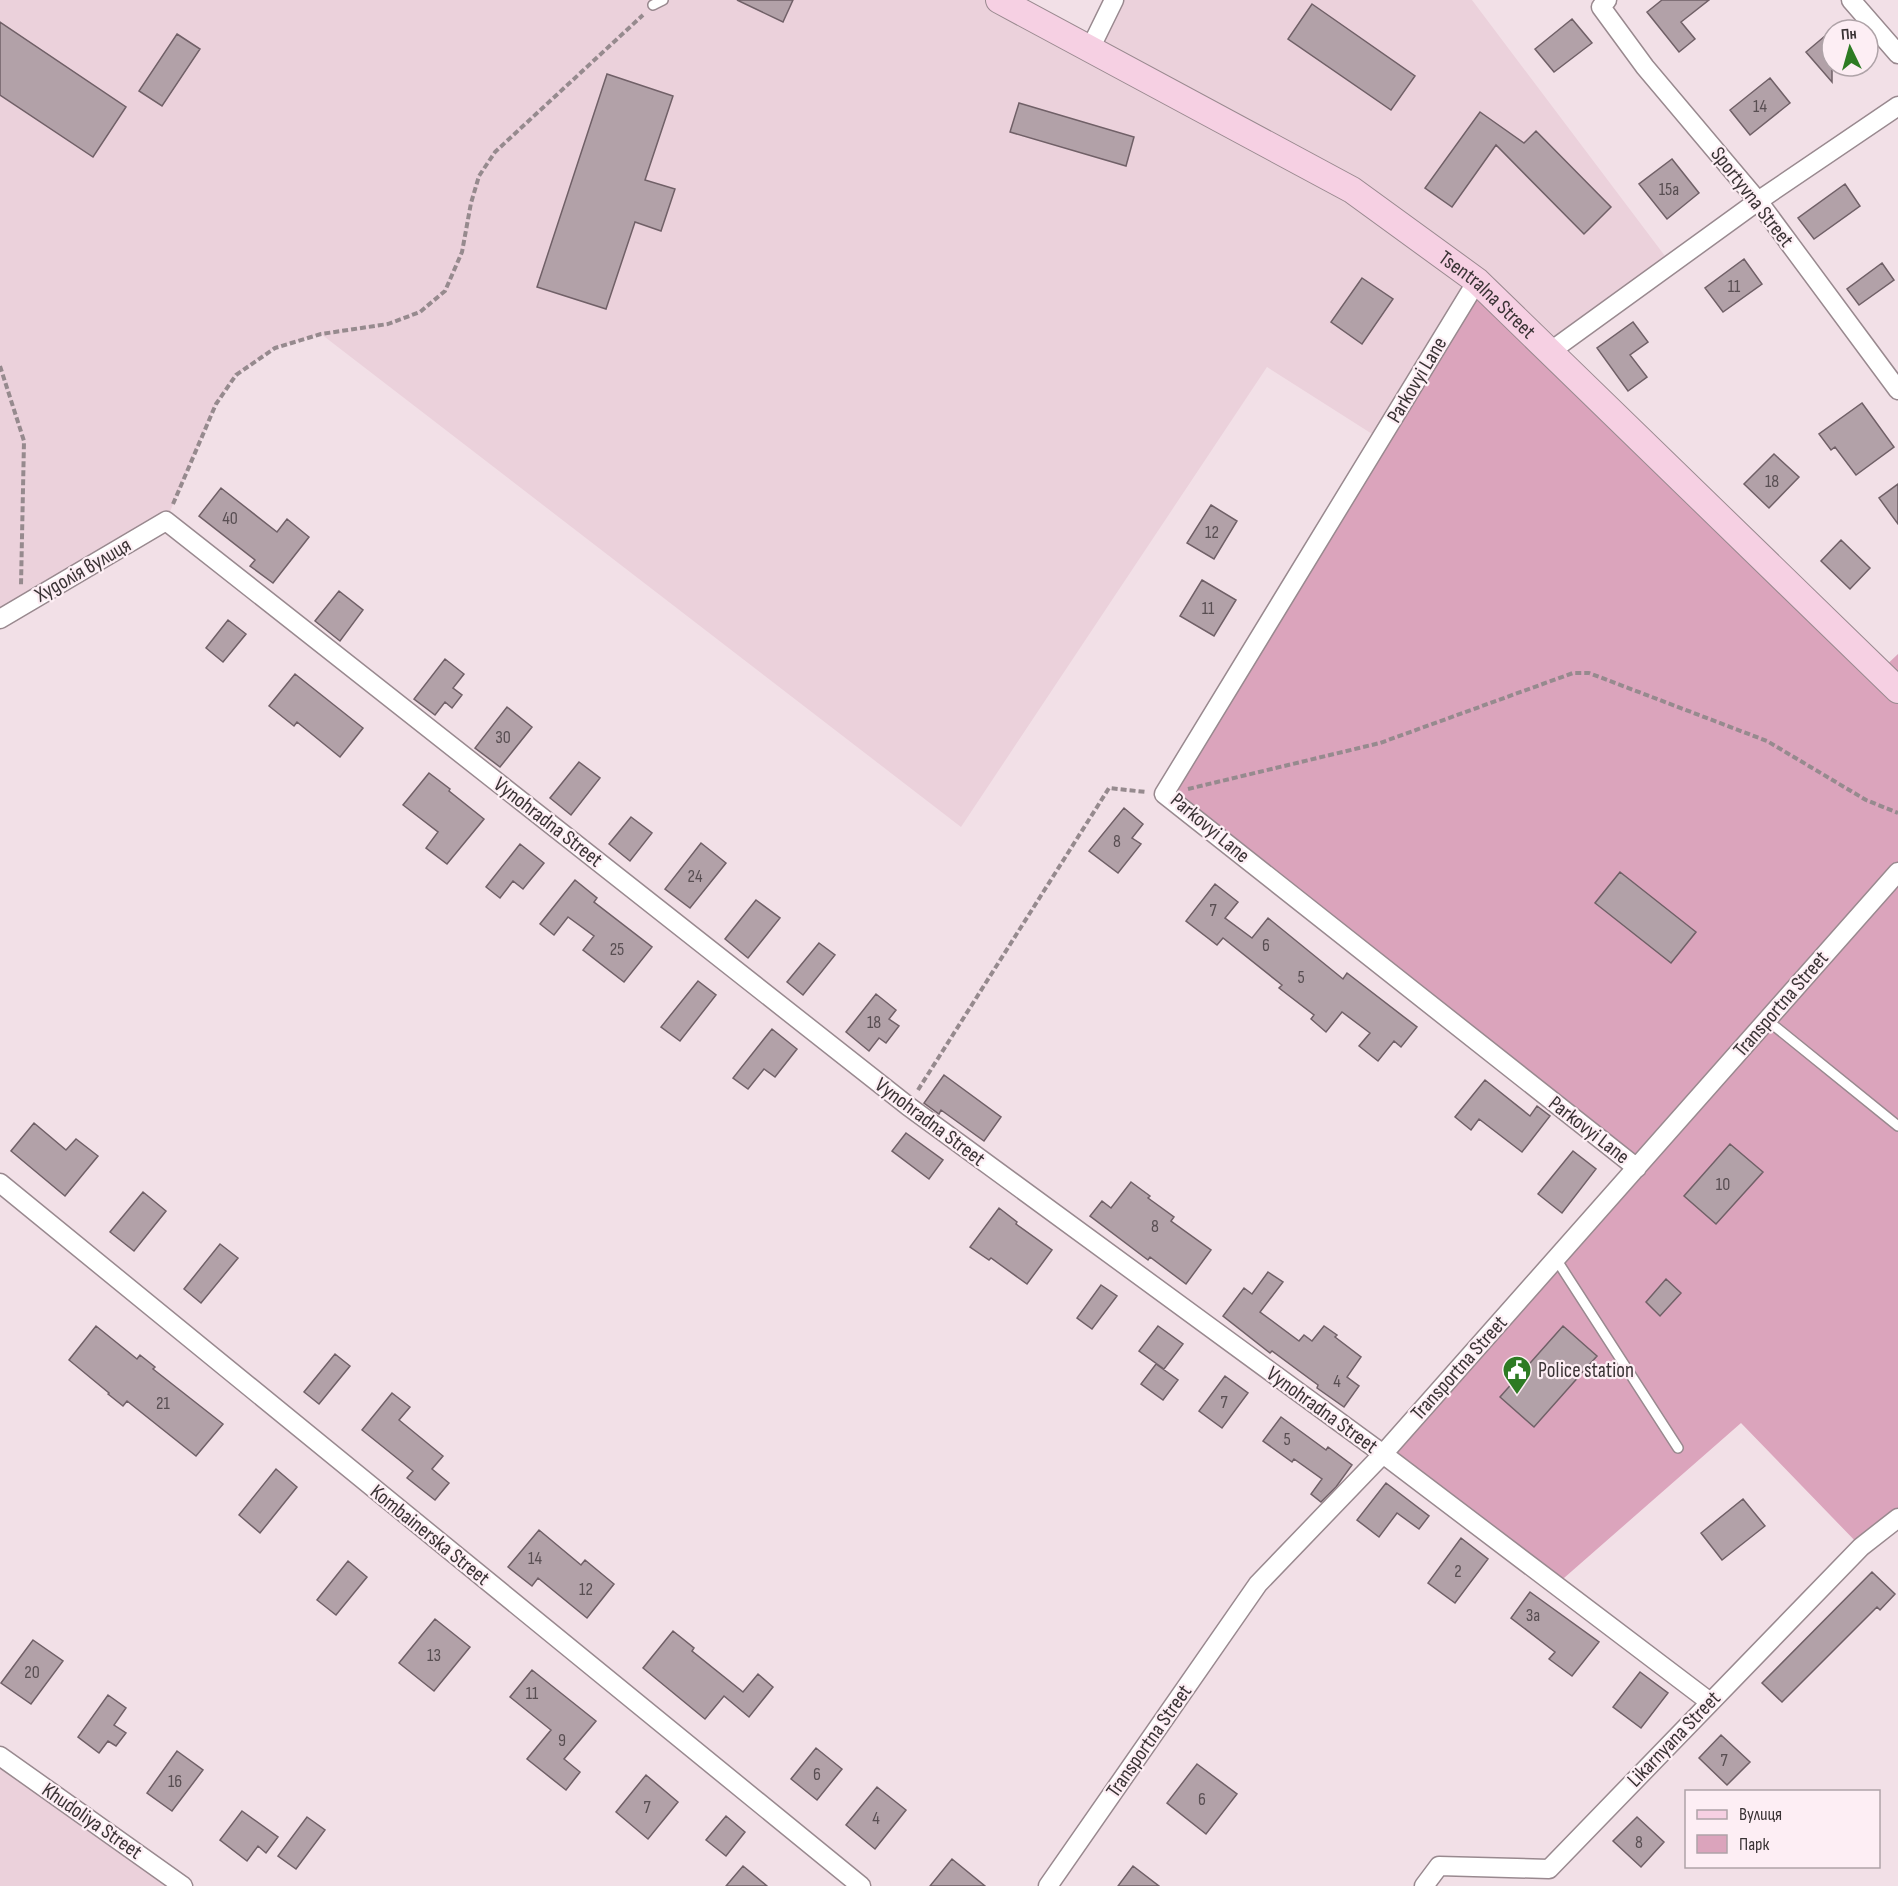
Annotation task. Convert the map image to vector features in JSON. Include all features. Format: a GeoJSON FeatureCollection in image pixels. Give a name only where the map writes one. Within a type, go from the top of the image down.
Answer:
{"type":"FeatureCollection","features":[{"type":"Feature","properties":{"kind":"street","name":"Tsentralna Street"},"geometry":{"type":"LineString","coordinates":[[999,0],[1352,190],[1477,281],[1898,690]]}},
{"type":"Feature","properties":{"kind":"street"},"geometry":{"type":"LineString","coordinates":[[1090,50],[1114,0]]}},
{"type":"Feature","properties":{"kind":"street"},"geometry":{"type":"LineString","coordinates":[[1851,0],[1898,54]]}},
{"type":"Feature","properties":{"kind":"street","name":"Sportyvna Street"},"geometry":{"type":"LineString","coordinates":[[1604,4],[1645,67],[1758,201],[1898,390]]}},
{"type":"Feature","properties":{"kind":"street"},"geometry":{"type":"LineString","coordinates":[[1551,351],[1758,201],[1898,106]]}},
{"type":"Feature","properties":{"kind":"street","name":"Parkovyi Lane"},"geometry":{"type":"LineString","coordinates":[[1477,281],[1164,794],[1637,1167]]}},
{"type":"Feature","properties":{"kind":"street","name":"Худолія вулиця"},"geometry":{"type":"LineString","coordinates":[[0,619],[166,521]]}},
{"type":"Feature","properties":{"kind":"street","name":"Vynohradna Street"},"geometry":{"type":"LineString","coordinates":[[166,521],[908,1106],[1383,1454],[1710,1702]]}},
{"type":"Feature","properties":{"kind":"street","name":"Transportna Street"},"geometry":{"type":"LineString","coordinates":[[1048,1886],[1258,1584],[1383,1454],[1898,872]]}},
{"type":"Feature","properties":{"kind":"street","name":"Kombainerska Street"},"geometry":{"type":"LineString","coordinates":[[0,1183],[861,1886]]}},
{"type":"Feature","properties":{"kind":"street","name":"Likarnyana Street"},"geometry":{"type":"LineString","coordinates":[[1424,1886],[1438,1866],[1548,1869],[1861,1547],[1898,1518]]}},
{"type":"Feature","properties":{"kind":"street","name":"Khudoliya Street"},"geometry":{"type":"LineString","coordinates":[[0,1756],[183,1886]]}},
{"type":"Feature","properties":{"kind":"lane"},"geometry":{"type":"LineString","coordinates":[[653,5],[663,0]]}},
{"type":"Feature","properties":{"kind":"lane"},"geometry":{"type":"LineString","coordinates":[[1767,1020],[1898,1126]]}},
{"type":"Feature","properties":{"kind":"lane"},"geometry":{"type":"LineString","coordinates":[[1556,1258],[1678,1448]]}},
{"type":"Feature","properties":{"kind":"path"},"geometry":{"type":"LineString","coordinates":[[166,521],[216,404],[236,375],[275,348],[321,334],[388,324],[420,312],[445,291],[462,252],[471,203],[479,176],[495,152],[653,5]]}},
{"type":"Feature","properties":{"kind":"path"},"geometry":{"type":"LineString","coordinates":[[0,366],[24,441],[20,607]]}},
{"type":"Feature","properties":{"kind":"path"},"geometry":{"type":"LineString","coordinates":[[908,1106],[1109,788],[1164,794],[1380,743],[1573,673],[1589,673],[1767,741],[1866,800],[1898,813]]}},
{"type":"Feature","properties":{"kind":"shaded area"},"geometry":{"type":"Polygon","coordinates":[[[0,0],[999,0],[1090,49],[1114,0],[1472,0],[1671,264],[1551,351],[1380,439],[1267,367],[961,827],[321,334],[275,348],[236,375],[216,404],[166,521],[0,619],[0,0]]]}},
{"type":"Feature","properties":{"kind":"shaded area"},"geometry":{"type":"Polygon","coordinates":[[[0,1756],[183,1886],[0,1886],[0,1756]]]}},
{"type":"Feature","properties":{"kind":"green space"},"geometry":{"type":"Polygon","coordinates":[[[1477,281],[1879,672],[1898,654],[1898,1518],[1861,1547],[1741,1423],[1556,1585],[1383,1454],[1636,1167],[1164,794],[1477,281]]]}},
{"type":"Feature","properties":{"kind":"building"},"geometry":{"type":"Polygon","coordinates":[[[737,0],[793,0],[783,22],[737,0]]]}},
{"type":"Feature","properties":{"kind":"building"},"geometry":{"type":"Polygon","coordinates":[[[1662,0],[1709,0],[1681,22],[1695,39],[1679,52],[1647,12],[1662,0]]]}},
{"type":"Feature","properties":{"kind":"building"},"geometry":{"type":"Polygon","coordinates":[[[1312,4],[1415,76],[1391,110],[1288,39],[1312,4]]]}},
{"type":"Feature","properties":{"kind":"building"},"geometry":{"type":"Polygon","coordinates":[[[1572,19],[1592,43],[1554,72],[1535,49],[1572,19]]]}},
{"type":"Feature","properties":{"kind":"building"},"geometry":{"type":"Polygon","coordinates":[[[0,22],[126,107],[93,157],[0,95],[0,22]]]}},
{"type":"Feature","properties":{"kind":"building"},"geometry":{"type":"Polygon","coordinates":[[[177,34],[200,49],[162,106],[139,91],[177,34]]]}},
{"type":"Feature","properties":{"kind":"building"},"geometry":{"type":"Polygon","coordinates":[[[1820,40],[1820,68],[1806,52],[1820,40]]]}},
{"type":"Feature","properties":{"kind":"building"},"geometry":{"type":"Polygon","coordinates":[[[607,74],[673,96],[645,180],[675,189],[661,231],[635,222],[606,309],[537,287],[607,74]]]}},
{"type":"Feature","properties":{"kind":"building"},"geometry":{"type":"Polygon","coordinates":[[[1770,78],[1790,103],[1750,135],[1730,110],[1770,78]]]}},
{"type":"Feature","properties":{"kind":"building"},"geometry":{"type":"Polygon","coordinates":[[[1019,103],[1134,137],[1126,166],[1010,132],[1019,103]]]}},
{"type":"Feature","properties":{"kind":"building"},"geometry":{"type":"Polygon","coordinates":[[[1480,112],[1524,143],[1536,131],[1611,207],[1584,234],[1496,145],[1452,207],[1425,188],[1480,112]]]}},
{"type":"Feature","properties":{"kind":"building"},"geometry":{"type":"Polygon","coordinates":[[[1672,159],[1699,193],[1667,219],[1639,184],[1672,159]]]}},
{"type":"Feature","properties":{"kind":"building"},"geometry":{"type":"Polygon","coordinates":[[[1845,184],[1860,206],[1814,239],[1798,218],[1845,184]]]}},
{"type":"Feature","properties":{"kind":"building"},"geometry":{"type":"Polygon","coordinates":[[[1744,259],[1762,284],[1723,312],[1705,288],[1744,259]]]}},
{"type":"Feature","properties":{"kind":"building"},"geometry":{"type":"Polygon","coordinates":[[[1882,263],[1894,280],[1859,305],[1847,289],[1882,263]]]}},
{"type":"Feature","properties":{"kind":"building"},"geometry":{"type":"Polygon","coordinates":[[[1362,278],[1393,299],[1362,344],[1331,322],[1362,278]]]}},
{"type":"Feature","properties":{"kind":"building"},"geometry":{"type":"Polygon","coordinates":[[[1633,322],[1648,342],[1630,355],[1647,377],[1628,391],[1597,348],[1633,322]]]}},
{"type":"Feature","properties":{"kind":"building"},"geometry":{"type":"Polygon","coordinates":[[[1862,403],[1894,447],[1856,475],[1835,447],[1831,450],[1819,434],[1862,403]]]}},
{"type":"Feature","properties":{"kind":"building"},"geometry":{"type":"Polygon","coordinates":[[[1774,454],[1799,477],[1769,508],[1744,484],[1774,454]]]}},
{"type":"Feature","properties":{"kind":"building"},"geometry":{"type":"Polygon","coordinates":[[[1898,484],[1898,524],[1879,498],[1898,484]]]}},
{"type":"Feature","properties":{"kind":"building"},"geometry":{"type":"Polygon","coordinates":[[[221,488],[277,532],[287,519],[309,537],[273,583],[250,566],[255,560],[199,516],[221,488]]]}},
{"type":"Feature","properties":{"kind":"building"},"geometry":{"type":"Polygon","coordinates":[[[1211,505],[1237,521],[1214,559],[1187,543],[1211,505]]]}},
{"type":"Feature","properties":{"kind":"building"},"geometry":{"type":"Polygon","coordinates":[[[1841,540],[1870,568],[1850,589],[1821,561],[1841,540]]]}},
{"type":"Feature","properties":{"kind":"building"},"geometry":{"type":"Polygon","coordinates":[[[1202,580],[1236,600],[1214,636],[1180,616],[1202,580]]]}},
{"type":"Feature","properties":{"kind":"building"},"geometry":{"type":"Polygon","coordinates":[[[339,591],[363,610],[340,641],[315,621],[339,591]]]}},
{"type":"Feature","properties":{"kind":"building"},"geometry":{"type":"Polygon","coordinates":[[[228,620],[246,634],[223,662],[206,648],[228,620]]]}},
{"type":"Feature","properties":{"kind":"building"},"geometry":{"type":"Polygon","coordinates":[[[445,659],[464,674],[453,688],[462,695],[452,708],[445,702],[435,715],[414,699],[445,659]]]}},
{"type":"Feature","properties":{"kind":"building"},"geometry":{"type":"Polygon","coordinates":[[[295,674],[363,728],[340,757],[297,722],[294,726],[269,706],[295,674]]]}},
{"type":"Feature","properties":{"kind":"building"},"geometry":{"type":"Polygon","coordinates":[[[507,707],[532,727],[500,767],[475,748],[507,707]]]}},
{"type":"Feature","properties":{"kind":"building"},"geometry":{"type":"Polygon","coordinates":[[[579,762],[600,778],[571,815],[550,798],[579,762]]]}},
{"type":"Feature","properties":{"kind":"building"},"geometry":{"type":"Polygon","coordinates":[[[429,773],[484,819],[447,864],[426,848],[438,832],[403,805],[429,773]]]}},
{"type":"Feature","properties":{"kind":"building"},"geometry":{"type":"Polygon","coordinates":[[[1124,808],[1143,824],[1132,838],[1141,844],[1118,873],[1089,851],[1124,808]]]}},
{"type":"Feature","properties":{"kind":"building"},"geometry":{"type":"Polygon","coordinates":[[[631,817],[652,833],[630,861],[609,844],[631,817]]]}},
{"type":"Feature","properties":{"kind":"building"},"geometry":{"type":"Polygon","coordinates":[[[701,843],[726,863],[690,908],[665,889],[701,843]]]}},
{"type":"Feature","properties":{"kind":"building"},"geometry":{"type":"Polygon","coordinates":[[[520,844],[544,863],[523,889],[513,881],[500,898],[486,887],[520,844]]]}},
{"type":"Feature","properties":{"kind":"building"},"geometry":{"type":"Polygon","coordinates":[[[1620,872],[1696,932],[1671,963],[1595,903],[1620,872]]]}},
{"type":"Feature","properties":{"kind":"building"},"geometry":{"type":"Polygon","coordinates":[[[575,880],[597,898],[594,902],[652,947],[624,982],[583,950],[594,936],[568,917],[554,935],[540,924],[575,880]]]}},
{"type":"Feature","properties":{"kind":"building"},"geometry":{"type":"Polygon","coordinates":[[[1215,884],[1238,902],[1225,918],[1252,938],[1268,918],[1343,979],[1347,973],[1417,1027],[1401,1047],[1394,1041],[1378,1061],[1359,1046],[1370,1033],[1342,1012],[1326,1032],[1311,1019],[1314,1015],[1279,988],[1282,985],[1223,938],[1217,945],[1186,921],[1215,884]]]}},
{"type":"Feature","properties":{"kind":"building"},"geometry":{"type":"Polygon","coordinates":[[[756,900],[780,918],[748,958],[725,939],[756,900]]]}},
{"type":"Feature","properties":{"kind":"building"},"geometry":{"type":"Polygon","coordinates":[[[819,943],[835,955],[803,995],[787,982],[819,943]]]}},
{"type":"Feature","properties":{"kind":"building"},"geometry":{"type":"Polygon","coordinates":[[[698,981],[716,995],[680,1041],[661,1027],[698,981]]]}},
{"type":"Feature","properties":{"kind":"building"},"geometry":{"type":"Polygon","coordinates":[[[876,994],[896,1010],[889,1019],[899,1026],[886,1043],[879,1038],[869,1051],[846,1032],[876,994]]]}},
{"type":"Feature","properties":{"kind":"building"},"geometry":{"type":"Polygon","coordinates":[[[772,1029],[797,1049],[775,1077],[764,1069],[748,1089],[733,1078],[772,1029]]]}},
{"type":"Feature","properties":{"kind":"building"},"geometry":{"type":"Polygon","coordinates":[[[944,1075],[1001,1117],[984,1141],[941,1110],[939,1114],[924,1103],[944,1075]]]}},
{"type":"Feature","properties":{"kind":"building"},"geometry":{"type":"Polygon","coordinates":[[[1485,1080],[1530,1116],[1537,1106],[1550,1116],[1522,1152],[1479,1119],[1471,1130],[1455,1117],[1485,1080]]]}},
{"type":"Feature","properties":{"kind":"building"},"geometry":{"type":"Polygon","coordinates":[[[34,1123],[66,1150],[76,1139],[98,1156],[65,1196],[11,1151],[34,1123]]]}},
{"type":"Feature","properties":{"kind":"building"},"geometry":{"type":"Polygon","coordinates":[[[906,1133],[943,1160],[929,1179],[892,1151],[906,1133]]]}},
{"type":"Feature","properties":{"kind":"building"},"geometry":{"type":"Polygon","coordinates":[[[1730,1144],[1763,1172],[1716,1224],[1684,1196],[1730,1144]]]}},
{"type":"Feature","properties":{"kind":"building"},"geometry":{"type":"Polygon","coordinates":[[[1573,1151],[1596,1169],[1562,1213],[1538,1194],[1573,1151]]]}},
{"type":"Feature","properties":{"kind":"building"},"geometry":{"type":"Polygon","coordinates":[[[1131,1182],[1174,1217],[1171,1221],[1211,1250],[1186,1284],[1150,1257],[1148,1260],[1090,1216],[1102,1201],[1111,1208],[1131,1182]]]}},
{"type":"Feature","properties":{"kind":"building"},"geometry":{"type":"Polygon","coordinates":[[[143,1192],[166,1211],[134,1251],[110,1232],[143,1192]]]}},
{"type":"Feature","properties":{"kind":"building"},"geometry":{"type":"Polygon","coordinates":[[[999,1208],[1017,1222],[1016,1224],[1052,1250],[1027,1284],[991,1258],[989,1260],[970,1247],[999,1208]]]}},
{"type":"Feature","properties":{"kind":"building"},"geometry":{"type":"Polygon","coordinates":[[[220,1244],[238,1258],[201,1303],[184,1289],[220,1244]]]}},
{"type":"Feature","properties":{"kind":"building"},"geometry":{"type":"Polygon","coordinates":[[[1268,1272],[1283,1282],[1260,1312],[1299,1341],[1304,1335],[1312,1341],[1324,1326],[1361,1357],[1347,1377],[1359,1386],[1344,1407],[1317,1388],[1318,1385],[1272,1351],[1270,1353],[1223,1316],[1244,1288],[1252,1294],[1268,1272]]]}},
{"type":"Feature","properties":{"kind":"building"},"geometry":{"type":"Polygon","coordinates":[[[1666,1279],[1681,1293],[1660,1316],[1646,1302],[1666,1279]]]}},
{"type":"Feature","properties":{"kind":"building"},"geometry":{"type":"Polygon","coordinates":[[[1101,1285],[1117,1296],[1092,1329],[1077,1318],[1101,1285]]]}},
{"type":"Feature","properties":{"kind":"building"},"geometry":{"type":"Polygon","coordinates":[[[96,1326],[137,1359],[140,1355],[155,1367],[153,1369],[223,1424],[196,1456],[127,1401],[123,1406],[69,1360],[96,1326]]]}},
{"type":"Feature","properties":{"kind":"building"},"geometry":{"type":"Polygon","coordinates":[[[1158,1326],[1183,1344],[1164,1369],[1139,1351],[1158,1326]]]}},
{"type":"Feature","properties":{"kind":"building"},"geometry":{"type":"Polygon","coordinates":[[[1563,1326],[1597,1356],[1534,1427],[1500,1397],[1563,1326]]]}},
{"type":"Feature","properties":{"kind":"building"},"geometry":{"type":"Polygon","coordinates":[[[335,1354],[350,1366],[319,1404],[304,1392],[335,1354]]]}},
{"type":"Feature","properties":{"kind":"building"},"geometry":{"type":"Polygon","coordinates":[[[1156,1364],[1178,1380],[1163,1400],[1141,1384],[1156,1364]]]}},
{"type":"Feature","properties":{"kind":"building"},"geometry":{"type":"Polygon","coordinates":[[[1225,1376],[1248,1393],[1222,1428],[1199,1411],[1225,1376]]]}},
{"type":"Feature","properties":{"kind":"building"},"geometry":{"type":"Polygon","coordinates":[[[392,1393],[410,1407],[399,1420],[443,1456],[432,1469],[449,1483],[435,1500],[407,1478],[413,1471],[362,1430],[392,1393]]]}},
{"type":"Feature","properties":{"kind":"building"},"geometry":{"type":"Polygon","coordinates":[[[1281,1417],[1326,1450],[1328,1447],[1352,1465],[1336,1487],[1321,1502],[1311,1494],[1322,1479],[1294,1459],[1292,1462],[1263,1441],[1281,1417]]]}},
{"type":"Feature","properties":{"kind":"building"},"geometry":{"type":"Polygon","coordinates":[[[276,1469],[297,1487],[260,1533],[239,1515],[276,1469]]]}},
{"type":"Feature","properties":{"kind":"building"},"geometry":{"type":"Polygon","coordinates":[[[1386,1483],[1429,1516],[1419,1529],[1397,1513],[1379,1537],[1357,1520],[1386,1483]]]}},
{"type":"Feature","properties":{"kind":"building"},"geometry":{"type":"Polygon","coordinates":[[[1743,1499],[1765,1526],[1722,1560],[1701,1533],[1743,1499]]]}},
{"type":"Feature","properties":{"kind":"building"},"geometry":{"type":"Polygon","coordinates":[[[539,1530],[581,1565],[585,1560],[614,1584],[587,1618],[538,1578],[532,1586],[508,1567],[539,1530]]]}},
{"type":"Feature","properties":{"kind":"building"},"geometry":{"type":"Polygon","coordinates":[[[1461,1538],[1488,1559],[1455,1603],[1428,1583],[1461,1538]]]}},
{"type":"Feature","properties":{"kind":"building"},"geometry":{"type":"Polygon","coordinates":[[[348,1561],[367,1577],[336,1615],[317,1600],[348,1561]]]}},
{"type":"Feature","properties":{"kind":"building"},"geometry":{"type":"Polygon","coordinates":[[[1872,1572],[1895,1594],[1880,1610],[1877,1607],[1782,1702],[1762,1683],[1872,1572]]]}},
{"type":"Feature","properties":{"kind":"building"},"geometry":{"type":"Polygon","coordinates":[[[1530,1592],[1599,1642],[1572,1676],[1549,1659],[1555,1652],[1511,1618],[1530,1592]]]}},
{"type":"Feature","properties":{"kind":"building"},"geometry":{"type":"Polygon","coordinates":[[[435,1619],[470,1647],[434,1691],[399,1663],[435,1619]]]}},
{"type":"Feature","properties":{"kind":"building"},"geometry":{"type":"Polygon","coordinates":[[[673,1631],[694,1648],[692,1651],[743,1692],[758,1674],[773,1687],[749,1717],[724,1696],[705,1719],[643,1668],[673,1631]]]}},
{"type":"Feature","properties":{"kind":"building"},"geometry":{"type":"Polygon","coordinates":[[[33,1640],[63,1661],[31,1704],[1,1683],[33,1640]]]}},
{"type":"Feature","properties":{"kind":"building"},"geometry":{"type":"Polygon","coordinates":[[[532,1670],[596,1721],[564,1759],[580,1772],[566,1790],[527,1759],[551,1730],[510,1697],[532,1670]]]}},
{"type":"Feature","properties":{"kind":"building"},"geometry":{"type":"Polygon","coordinates":[[[1640,1672],[1668,1693],[1641,1728],[1613,1707],[1640,1672]]]}},
{"type":"Feature","properties":{"kind":"building"},"geometry":{"type":"Polygon","coordinates":[[[108,1695],[126,1708],[114,1725],[126,1733],[116,1746],[108,1741],[99,1753],[78,1737],[108,1695]]]}},
{"type":"Feature","properties":{"kind":"building"},"geometry":{"type":"Polygon","coordinates":[[[1721,1735],[1750,1762],[1727,1785],[1699,1758],[1721,1735]]]}},
{"type":"Feature","properties":{"kind":"building"},"geometry":{"type":"Polygon","coordinates":[[[816,1748],[842,1769],[817,1800],[791,1779],[816,1748]]]}},
{"type":"Feature","properties":{"kind":"building"},"geometry":{"type":"Polygon","coordinates":[[[177,1751],[203,1770],[172,1811],[147,1793],[177,1751]]]}},
{"type":"Feature","properties":{"kind":"building"},"geometry":{"type":"Polygon","coordinates":[[[1197,1764],[1237,1794],[1206,1834],[1167,1803],[1197,1764]]]}},
{"type":"Feature","properties":{"kind":"building"},"geometry":{"type":"Polygon","coordinates":[[[646,1775],[678,1802],[648,1839],[616,1812],[646,1775]]]}},
{"type":"Feature","properties":{"kind":"building"},"geometry":{"type":"Polygon","coordinates":[[[877,1787],[906,1810],[875,1849],[846,1825],[877,1787]]]}},
{"type":"Feature","properties":{"kind":"building"},"geometry":{"type":"Polygon","coordinates":[[[242,1811],[278,1837],[266,1853],[258,1846],[247,1861],[220,1840],[242,1811]]]}},
{"type":"Feature","properties":{"kind":"building"},"geometry":{"type":"Polygon","coordinates":[[[726,1816],[745,1832],[726,1856],[706,1840],[726,1816]]]}},
{"type":"Feature","properties":{"kind":"building"},"geometry":{"type":"Polygon","coordinates":[[[307,1817],[325,1830],[296,1869],[278,1856],[307,1817]]]}},
{"type":"Feature","properties":{"kind":"building"},"geometry":{"type":"Polygon","coordinates":[[[1637,1817],[1664,1842],[1641,1867],[1613,1841],[1637,1817]]]}},
{"type":"Feature","properties":{"kind":"building"},"geometry":{"type":"Polygon","coordinates":[[[952,1859],[985,1886],[930,1886],[952,1859]]]}},
{"type":"Feature","properties":{"kind":"building"},"geometry":{"type":"Polygon","coordinates":[[[743,1866],[767,1886],[726,1886],[743,1866]]]}},
{"type":"Feature","properties":{"kind":"building"},"geometry":{"type":"Polygon","coordinates":[[[1133,1866],[1159,1886],[1118,1886],[1133,1866]]]}},
{"type":"Feature","properties":{"kind":"place","name":"Police station"},"geometry":{"type":"Point","coordinates":[1517,1396]}}]}
